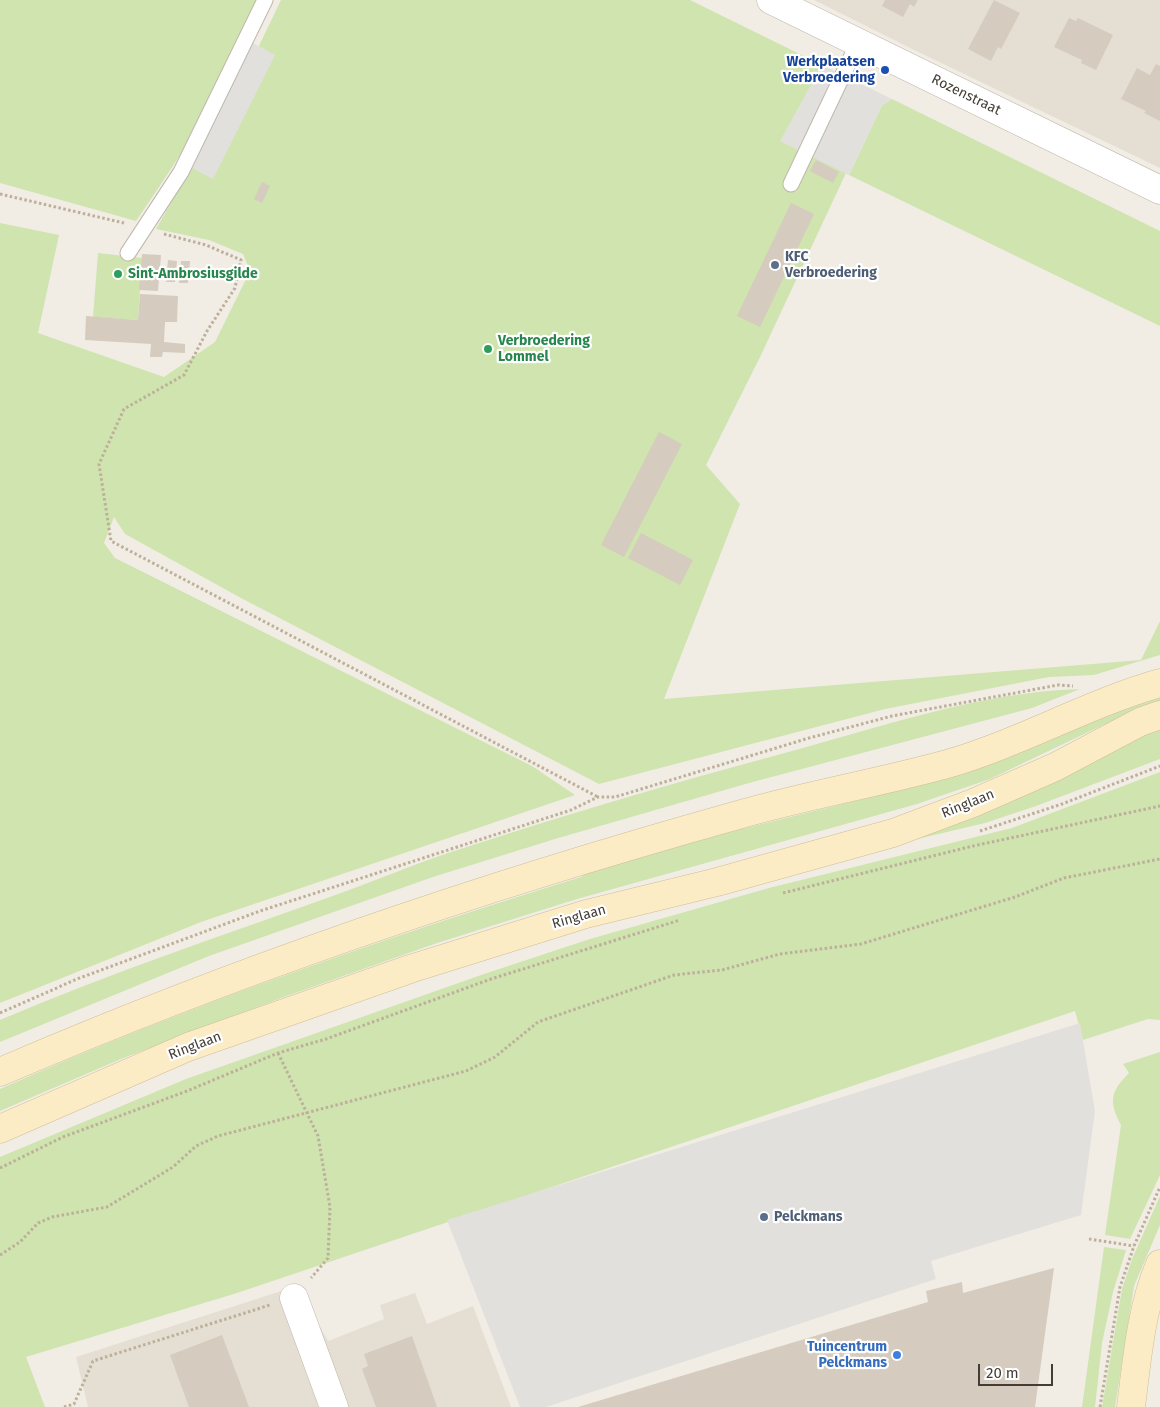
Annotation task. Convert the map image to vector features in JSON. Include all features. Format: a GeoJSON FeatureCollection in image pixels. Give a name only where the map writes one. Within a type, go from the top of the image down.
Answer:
{"type":"FeatureCollection","features":[{"type":"Feature","properties":{"kind":"main road"},"geometry":{"type":"LineString","coordinates":[[0,1072],[88,1035],[270,965],[495,887],[740,814],[949,763],[1055,724],[1134,691],[1160,684]]}},
{"type":"Feature","properties":{"kind":"main road","name":"Ringlaan"},"geometry":{"type":"LineString","coordinates":[[0,1129],[188,1047],[410,969],[586,914],[717,882],[893,833],[1018,783],[1140,722],[1160,714]]}},
{"type":"Feature","properties":{"kind":"main road"},"geometry":{"type":"LineString","coordinates":[[1131,1407],[1143,1320],[1153,1280],[1160,1264]]}},
{"type":"Feature","properties":{"kind":"street","name":"Rozenstraat"},"geometry":{"type":"LineString","coordinates":[[771,0],[1160,190]]}},
{"type":"Feature","properties":{"kind":"street"},"geometry":{"type":"LineString","coordinates":[[294,1298],[334,1407]]}},
{"type":"Feature","properties":{"kind":"lane"},"geometry":{"type":"LineString","coordinates":[[128,253],[181,172],[265,0]]}},
{"type":"Feature","properties":{"kind":"lane"},"geometry":{"type":"LineString","coordinates":[[791,184],[858,43]]}},
{"type":"Feature","properties":{"kind":"path"},"geometry":{"type":"LineString","coordinates":[[241,260],[236,288],[208,331],[184,375],[124,409],[99,464],[111,541],[598,797]]}},
{"type":"Feature","properties":{"kind":"path"},"geometry":{"type":"LineString","coordinates":[[0,1013],[77,979],[260,911],[571,810],[598,797],[615,796],[809,738],[892,716],[1058,685],[1082,687]]}},
{"type":"Feature","properties":{"kind":"path"},"geometry":{"type":"LineString","coordinates":[[978,831],[1062,804],[1160,766]]}},
{"type":"Feature","properties":{"kind":"path"},"geometry":{"type":"LineString","coordinates":[[780,894],[973,846],[1160,806]]}},
{"type":"Feature","properties":{"kind":"path"},"geometry":{"type":"LineString","coordinates":[[0,1255],[20,1242],[38,1223],[52,1217],[107,1207],[173,1167],[196,1146],[218,1136],[271,1124],[307,1112],[466,1071],[495,1057],[538,1022],[674,975],[722,970],[780,954],[861,944],[1015,897],[1064,878],[1160,859]]}},
{"type":"Feature","properties":{"kind":"path"},"geometry":{"type":"LineString","coordinates":[[0,1168],[63,1137],[187,1091],[278,1053],[326,1039],[491,979],[688,918]]}},
{"type":"Feature","properties":{"kind":"path"},"geometry":{"type":"LineString","coordinates":[[64,1407],[74,1404],[93,1361],[294,1298],[328,1258],[330,1207],[318,1136],[278,1053]]}},
{"type":"Feature","properties":{"kind":"path"},"geometry":{"type":"LineString","coordinates":[[1089,1239],[1134,1246]]}},
{"type":"Feature","properties":{"kind":"shaded area"},"geometry":{"type":"Polygon","coordinates":[[[814,0],[1160,0],[1160,168],[912,49],[814,0]]]}},
{"type":"Feature","properties":{"kind":"shaded area"},"geometry":{"type":"Polygon","coordinates":[[[253,43],[275,55],[213,179],[190,167],[253,43]]]}},
{"type":"Feature","properties":{"kind":"shaded area"},"geometry":{"type":"Polygon","coordinates":[[[822,65],[892,99],[882,105],[849,175],[780,141],[822,65]]]}},
{"type":"Feature","properties":{"kind":"shaded area","name":"Pelckmans"},"geometry":{"type":"Polygon","coordinates":[[[1080,1023],[1095,1111],[1081,1215],[931,1261],[936,1279],[546,1407],[520,1407],[447,1220],[1080,1023]]]}},
{"type":"Feature","properties":{"kind":"shaded area"},"geometry":{"type":"Polygon","coordinates":[[[297,1286],[328,1341],[384,1319],[380,1305],[415,1293],[427,1324],[473,1306],[511,1407],[88,1407],[76,1357],[297,1286]]]}},
{"type":"Feature","properties":{"kind":"green space"},"geometry":{"type":"Polygon","coordinates":[[[0,0],[267,0],[238,57],[206,113],[136,221],[0,183],[0,0]]]}},
{"type":"Feature","properties":{"kind":"green space"},"geometry":{"type":"Polygon","coordinates":[[[281,0],[690,0],[822,65],[781,141],[846,173],[761,355],[706,465],[740,504],[664,699],[1141,660],[1160,621],[1160,655],[1094,675],[1049,677],[885,709],[599,784],[241,598],[125,534],[114,517],[104,543],[115,558],[532,766],[575,795],[201,922],[0,1003],[0,223],[59,235],[38,333],[164,377],[215,342],[250,271],[243,254],[209,240],[156,229],[257,50],[281,0]]]}},
{"type":"Feature","properties":{"kind":"green space"},"geometry":{"type":"Polygon","coordinates":[[[892,99],[1160,231],[1160,326],[849,175],[882,105],[892,99]]]}},
{"type":"Feature","properties":{"kind":"green space","name":"Sint-Ambrosiusgilde"},"geometry":{"type":"Polygon","coordinates":[[[98,253],[142,258],[138,320],[93,317],[98,253]]]}},
{"type":"Feature","properties":{"kind":"green space"},"geometry":{"type":"Polygon","coordinates":[[[1080,689],[1032,708],[749,783],[555,839],[433,877],[209,956],[0,1042],[0,1020],[42,1002],[448,853],[655,789],[929,713],[1004,697],[1080,689]]]}},
{"type":"Feature","properties":{"kind":"green space"},"geometry":{"type":"Polygon","coordinates":[[[1160,692],[1160,704],[1105,724],[990,779],[917,804],[577,899],[437,943],[284,997],[121,1059],[0,1111],[0,1089],[143,1029],[287,974],[581,877],[587,872],[709,837],[948,778],[1160,692]]]}},
{"type":"Feature","properties":{"kind":"green space"},"geometry":{"type":"Polygon","coordinates":[[[1160,722],[1160,759],[1036,806],[985,823],[833,859],[1160,722]]]}},
{"type":"Feature","properties":{"kind":"green space"},"geometry":{"type":"Polygon","coordinates":[[[1160,772],[1160,1020],[1148,1019],[1083,1040],[1075,1011],[237,1293],[26,1357],[45,1407],[0,1407],[0,1157],[186,1079],[484,974],[590,939],[769,888],[1012,828],[1160,772]]]}},
{"type":"Feature","properties":{"kind":"green space"},"geometry":{"type":"Polygon","coordinates":[[[1160,1052],[1160,1175],[1130,1239],[1105,1235],[1121,1125],[1114,1109],[1113,1097],[1118,1085],[1129,1073],[1123,1064],[1160,1052]]]}},
{"type":"Feature","properties":{"kind":"green space"},"geometry":{"type":"Polygon","coordinates":[[[1160,1196],[1160,1225],[1134,1286],[1115,1407],[1102,1407],[1122,1289],[1132,1259],[1160,1196]]]}},
{"type":"Feature","properties":{"kind":"green space"},"geometry":{"type":"Polygon","coordinates":[[[1104,1247],[1126,1250],[1113,1292],[1102,1343],[1095,1407],[1082,1407],[1104,1247]]]}},
{"type":"Feature","properties":{"kind":"building"},"geometry":{"type":"Polygon","coordinates":[[[885,0],[918,0],[914,7],[910,4],[903,17],[882,6],[885,0]]]}},
{"type":"Feature","properties":{"kind":"building"},"geometry":{"type":"Polygon","coordinates":[[[994,0],[1020,13],[1001,49],[998,47],[991,61],[968,49],[994,0]]]}},
{"type":"Feature","properties":{"kind":"building"},"geometry":{"type":"Polygon","coordinates":[[[1069,18],[1076,21],[1078,18],[1113,35],[1096,70],[1081,63],[1082,60],[1054,47],[1069,18]]]}},
{"type":"Feature","properties":{"kind":"building"},"geometry":{"type":"Polygon","coordinates":[[[1156,64],[1160,66],[1160,121],[1144,113],[1146,111],[1121,99],[1137,68],[1150,75],[1156,64]]]}},
{"type":"Feature","properties":{"kind":"building"},"geometry":{"type":"Polygon","coordinates":[[[816,160],[839,172],[833,183],[810,171],[816,160]]]}},
{"type":"Feature","properties":{"kind":"building"},"geometry":{"type":"Polygon","coordinates":[[[262,182],[270,186],[262,203],[254,199],[262,182]]]}},
{"type":"Feature","properties":{"kind":"building","name":"KFC Verbroedering"},"geometry":{"type":"Polygon","coordinates":[[[791,203],[814,214],[760,327],[737,316],[791,203]]]}},
{"type":"Feature","properties":{"kind":"building"},"geometry":{"type":"Polygon","coordinates":[[[142,254],[161,255],[158,291],[139,290],[142,254]]]}},
{"type":"Feature","properties":{"kind":"building"},"geometry":{"type":"Polygon","coordinates":[[[168,260],[177,261],[175,282],[166,282],[168,260]]]}},
{"type":"Feature","properties":{"kind":"building"},"geometry":{"type":"Polygon","coordinates":[[[181,261],[190,261],[188,283],[179,283],[181,261]]]}},
{"type":"Feature","properties":{"kind":"building","name":"Sint-Ambrosiusgilde"},"geometry":{"type":"Polygon","coordinates":[[[140,294],[178,296],[177,322],[165,322],[164,342],[185,344],[185,353],[163,352],[162,357],[150,357],[151,344],[85,340],[86,316],[138,320],[140,294]]]}},
{"type":"Feature","properties":{"kind":"building"},"geometry":{"type":"Polygon","coordinates":[[[659,432],[682,444],[624,557],[601,545],[659,432]]]}},
{"type":"Feature","properties":{"kind":"building"},"geometry":{"type":"Polygon","coordinates":[[[641,533],[693,560],[680,585],[628,558],[641,533]]]}},
{"type":"Feature","properties":{"kind":"building","name":"Tuincentrum Pelckmans"},"geometry":{"type":"Polygon","coordinates":[[[1054,1268],[1035,1407],[578,1407],[928,1302],[926,1291],[962,1282],[963,1293],[1054,1268]]]}},
{"type":"Feature","properties":{"kind":"building"},"geometry":{"type":"Polygon","coordinates":[[[222,1335],[249,1407],[189,1407],[170,1355],[222,1335]]]}},
{"type":"Feature","properties":{"kind":"building"},"geometry":{"type":"Polygon","coordinates":[[[412,1336],[437,1407],[376,1407],[362,1369],[368,1366],[364,1354],[412,1336]]]}},
{"type":"Feature","properties":{"kind":"place","name":"Werkplaatsen Verbroedering"},"geometry":{"type":"Point","coordinates":[885,70]}},
{"type":"Feature","properties":{"kind":"place","name":"KFC Verbroedering"},"geometry":{"type":"Point","coordinates":[775,265]}},
{"type":"Feature","properties":{"kind":"place","name":"Sint-Ambrosiusgilde"},"geometry":{"type":"Point","coordinates":[118,274]}},
{"type":"Feature","properties":{"kind":"place","name":"Verbroedering Lommel"},"geometry":{"type":"Point","coordinates":[488,349]}},
{"type":"Feature","properties":{"kind":"place","name":"Pelckmans"},"geometry":{"type":"Point","coordinates":[764,1217]}},
{"type":"Feature","properties":{"kind":"place","name":"Tuincentrum Pelckmans"},"geometry":{"type":"Point","coordinates":[897,1355]}}]}
